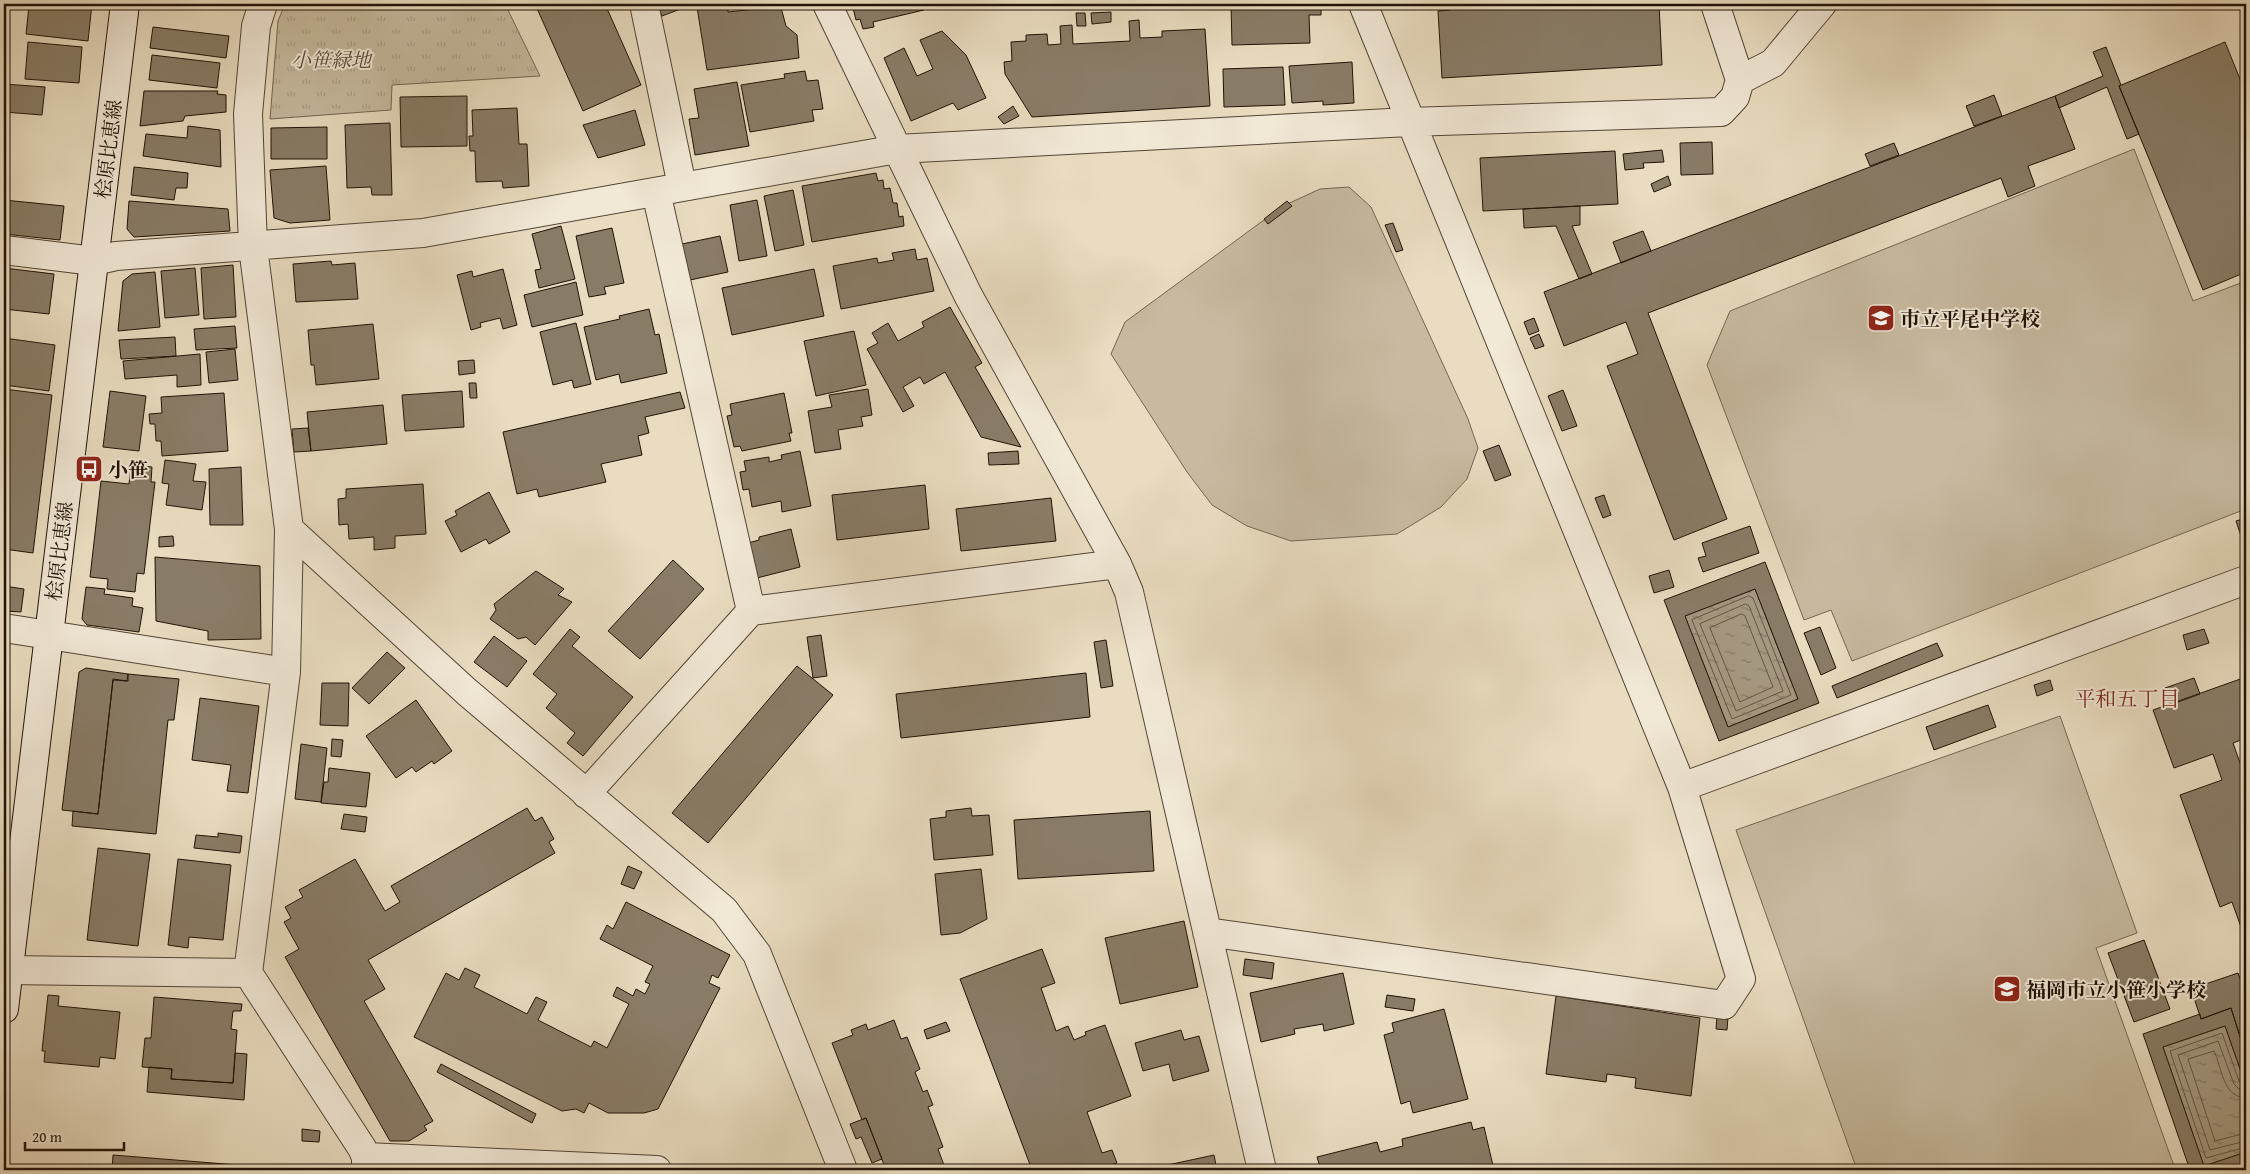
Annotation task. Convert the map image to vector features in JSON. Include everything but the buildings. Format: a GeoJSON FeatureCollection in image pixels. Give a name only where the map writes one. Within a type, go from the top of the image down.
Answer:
{"type":"FeatureCollection","features":[{"type":"Feature","properties":{"kind":"street","name":"桧原比恵線"},"geometry":{"type":"LineString","coordinates":[[4,1009],[5,969],[125,4]]}},
{"type":"Feature","properties":{"kind":"street"},"geometry":{"type":"LineString","coordinates":[[263,4],[256,26],[248,114],[253,247],[289,529],[286,672],[248,973],[371,1166],[657,1170]]}},
{"type":"Feature","properties":{"kind":"street"},"geometry":{"type":"LineString","coordinates":[[644,4],[682,186]]}},
{"type":"Feature","properties":{"kind":"street"},"geometry":{"type":"LineString","coordinates":[[826,4],[968,295],[1117,564],[1129,592],[1262,1170]]}},
{"type":"Feature","properties":{"kind":"street"},"geometry":{"type":"LineString","coordinates":[[1207,932],[1724,1005],[1741,979],[1682,788],[1409,122],[1363,4]]}},
{"type":"Feature","properties":{"kind":"street"},"geometry":{"type":"LineString","coordinates":[[4,250],[94,261],[116,256],[422,233],[898,149],[1409,122],[1721,112],[1735,96],[1740,80],[1715,4]]}},
{"type":"Feature","properties":{"kind":"street"},"geometry":{"type":"LineString","coordinates":[[1740,80],[1774,63],[1822,4]]}},
{"type":"Feature","properties":{"kind":"street"},"geometry":{"type":"LineString","coordinates":[[656,192],[751,611]]}},
{"type":"Feature","properties":{"kind":"street"},"geometry":{"type":"LineString","coordinates":[[289,529],[467,692],[724,910],[757,954],[843,1170]]}},
{"type":"Feature","properties":{"kind":"street"},"geometry":{"type":"LineString","coordinates":[[586,794],[751,611],[1117,564]]}},
{"type":"Feature","properties":{"kind":"street"},"geometry":{"type":"LineString","coordinates":[[1682,788],[2246,580]]}},
{"type":"Feature","properties":{"kind":"street"},"geometry":{"type":"LineString","coordinates":[[4,628],[286,672]]}},
{"type":"Feature","properties":{"kind":"street"},"geometry":{"type":"LineString","coordinates":[[5,969],[248,973]]}},
{"type":"Feature","properties":{"kind":"green space","name":"小笹緑地"},"geometry":{"type":"Polygon","coordinates":[[[285,4],[505,4],[540,76],[392,85],[391,110],[270,119],[278,21],[285,4]]]}},
{"type":"Feature","properties":{"kind":"green space"},"geometry":{"type":"Polygon","coordinates":[[[2134,149],[2193,301],[2246,281],[2246,509],[1852,661],[1831,610],[1804,620],[1707,365],[1730,311],[2134,149]]]}},
{"type":"Feature","properties":{"kind":"green space"},"geometry":{"type":"Polygon","coordinates":[[[1349,187],[1371,207],[1468,419],[1478,448],[1467,479],[1441,507],[1397,534],[1291,541],[1247,526],[1212,505],[1187,472],[1111,354],[1125,322],[1283,206],[1320,189],[1349,187]]]}},
{"type":"Feature","properties":{"kind":"green space"},"geometry":{"type":"Polygon","coordinates":[[[2060,716],[2137,933],[2096,948],[2174,1166],[2162,1170],[1857,1170],[1736,830],[2060,716]]]}},
{"type":"Feature","properties":{"kind":"water"},"geometry":{"type":"Polygon","coordinates":[[[1755,589],[1798,699],[1728,727],[1685,616],[1755,589]]]}},
{"type":"Feature","properties":{"kind":"water"},"geometry":{"type":"Polygon","coordinates":[[[2225,1026],[2246,1086],[2246,1152],[2204,1166],[2163,1047],[2225,1026]]]}},
{"type":"Feature","properties":{"kind":"place","name":"市立平尾中学校"},"geometry":{"type":"Point","coordinates":[1881,318]}},
{"type":"Feature","properties":{"kind":"place","name":"小笹"},"geometry":{"type":"Point","coordinates":[89,469]}},
{"type":"Feature","properties":{"kind":"place","name":"福岡市立小笹小学校"},"geometry":{"type":"Point","coordinates":[2007,989]}},
{"type":"Feature","properties":{"kind":"district","name":"平和五丁目"},"geometry":{"type":"Point","coordinates":[2127,698]}}]}
